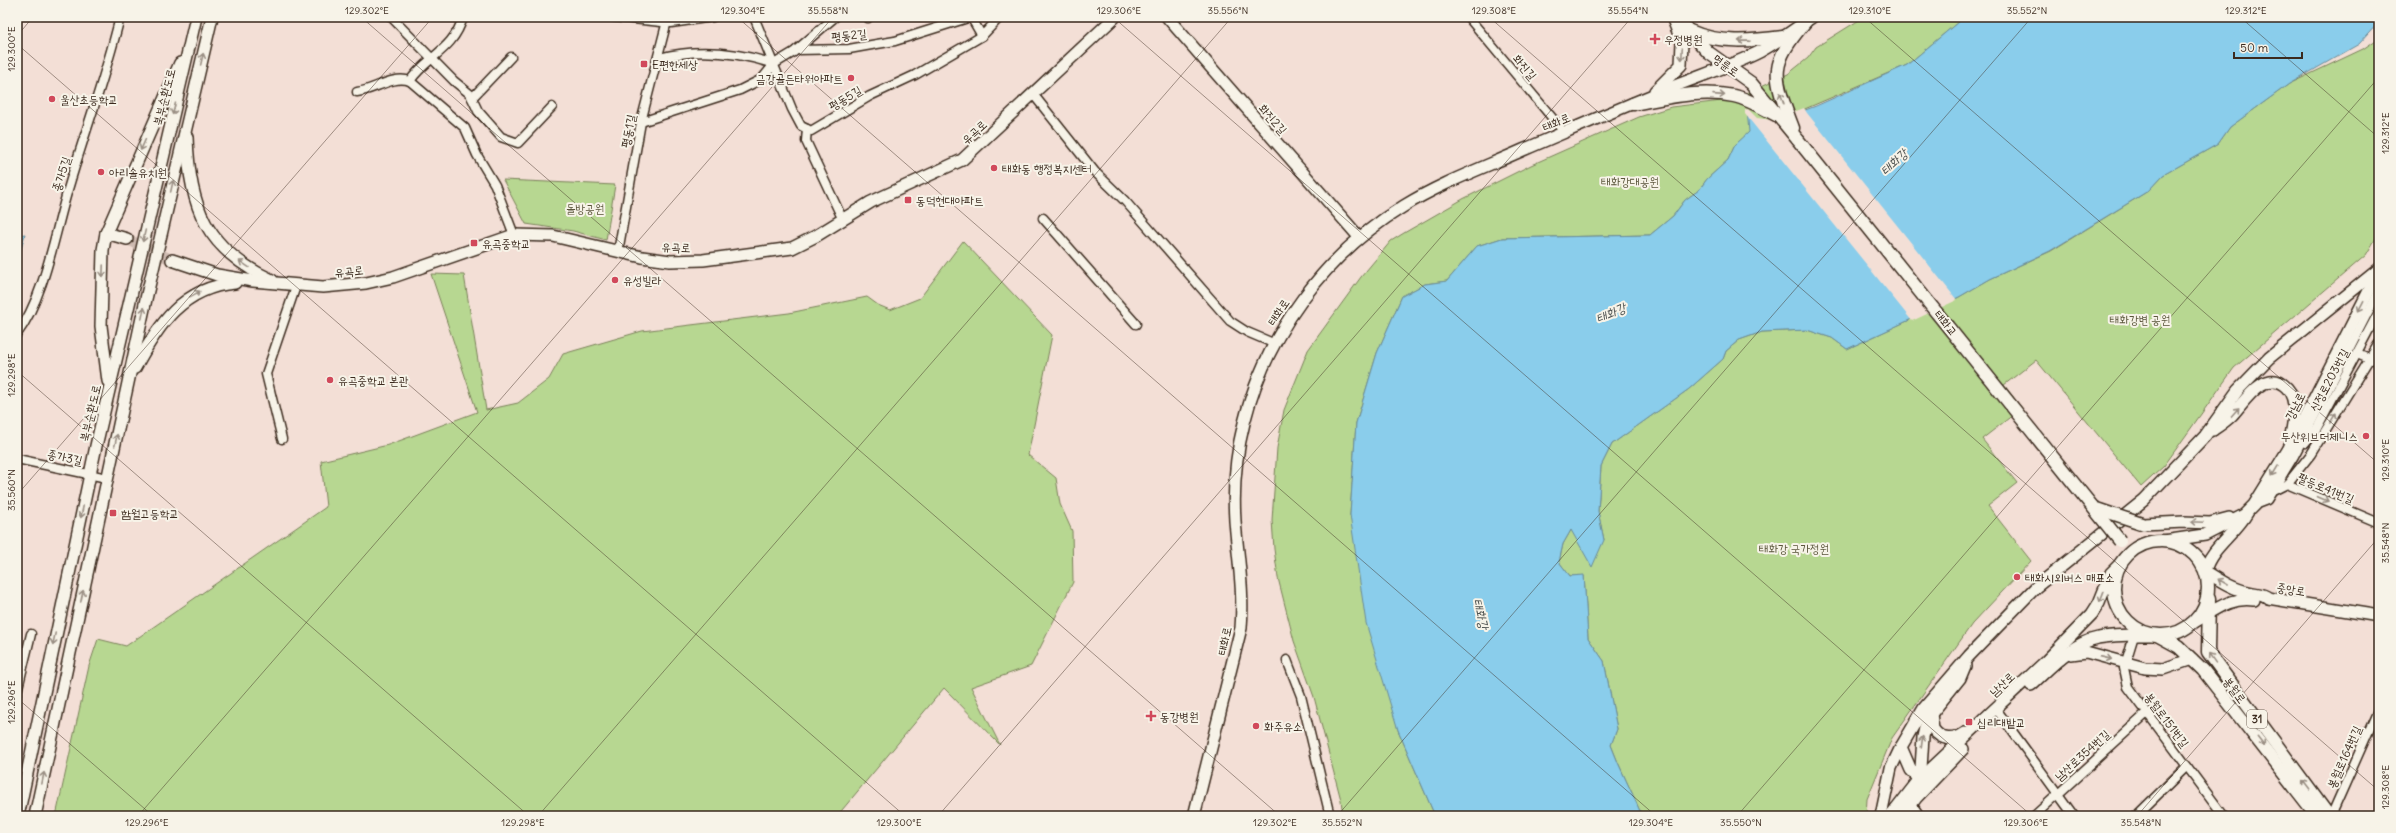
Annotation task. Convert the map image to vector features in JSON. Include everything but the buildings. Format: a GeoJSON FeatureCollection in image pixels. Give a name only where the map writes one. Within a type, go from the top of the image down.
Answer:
{"type":"FeatureCollection","features":[{"type":"Feature","properties":{"kind":"main road","name":"북부순환도로"},"geometry":{"type":"LineString","coordinates":[[18,816],[109,388],[196,17]]}},
{"type":"Feature","properties":{"kind":"main road"},"geometry":{"type":"LineString","coordinates":[[35,816],[107,478],[212,17]]}},
{"type":"Feature","properties":{"kind":"main road","name":"유곡로"},"geometry":{"type":"LineString","coordinates":[[172,260],[217,275],[253,282],[278,283],[296,286],[345,285],[393,277],[514,235],[553,236],[618,252],[670,261],[703,260],[761,254],[792,248],[816,236],[842,218],[872,202],[962,160],[1115,17]]}},
{"type":"Feature","properties":{"kind":"main road","name":"화진2길"},"geometry":{"type":"LineString","coordinates":[[1167,17],[1360,237]]}},
{"type":"Feature","properties":{"kind":"main road"},"geometry":{"type":"LineString","coordinates":[[1647,97],[1682,65],[1682,42],[1672,17]]}},
{"type":"Feature","properties":{"kind":"main road","name":"명륜로"},"geometry":{"type":"LineString","coordinates":[[1676,17],[1686,29],[1724,66],[1751,82],[1761,93]]}},
{"type":"Feature","properties":{"kind":"main road"},"geometry":{"type":"LineString","coordinates":[[1798,140],[1777,81],[1780,58],[1790,41],[1809,19]]}},
{"type":"Feature","properties":{"kind":"main road","name":"태화로"},"geometry":{"type":"LineString","coordinates":[[1194,816],[1240,628],[1243,600],[1235,520],[1239,451],[1251,399],[1273,343],[1307,294],[1360,237],[1392,214],[1426,193],[1564,132],[1761,51],[1809,19]]}},
{"type":"Feature","properties":{"kind":"main road"},"geometry":{"type":"LineString","coordinates":[[1686,29],[1713,38],[1733,40],[1783,37]]}},
{"type":"Feature","properties":{"kind":"main road"},"geometry":{"type":"LineString","coordinates":[[109,388],[101,333],[103,250],[106,233],[192,32]]}},
{"type":"Feature","properties":{"kind":"main road","name":"태화교"},"geometry":{"type":"LineString","coordinates":[[1761,93],[2130,552]]}},
{"type":"Feature","properties":{"kind":"main road"},"geometry":{"type":"LineString","coordinates":[[1633,104],[1687,94],[1734,96],[1779,116]]}},
{"type":"Feature","properties":{"kind":"main road"},"geometry":{"type":"LineString","coordinates":[[187,122],[192,182],[203,221],[214,237],[234,257],[278,283]]}},
{"type":"Feature","properties":{"kind":"main road"},"geometry":{"type":"LineString","coordinates":[[106,233],[127,239]]}},
{"type":"Feature","properties":{"kind":"main road"},"geometry":{"type":"LineString","coordinates":[[1881,816],[1891,768],[1901,747],[1924,708],[1969,656],[2036,588],[2144,500],[2205,436],[2238,390],[2269,358],[2379,270]]}},
{"type":"Feature","properties":{"kind":"main road","name":"강남로"},"geometry":{"type":"LineString","coordinates":[[2164,541],[2206,536],[2251,508],[2291,453],[2379,270]]}},
{"type":"Feature","properties":{"kind":"main road"},"geometry":{"type":"LineString","coordinates":[[129,379],[156,334],[187,298],[208,288],[221,284],[253,282]]}},
{"type":"Feature","properties":{"kind":"main road"},"geometry":{"type":"LineString","coordinates":[[2205,436],[2224,422],[2257,387],[2266,382],[2275,381],[2284,384],[2291,392],[2294,402],[2291,453]]}},
{"type":"Feature","properties":{"kind":"main road"},"geometry":{"type":"LineString","coordinates":[[2095,508],[2143,524],[2184,522],[2210,523],[2251,508]]}},
{"type":"Feature","properties":{"kind":"main road"},"geometry":{"type":"LineString","coordinates":[[2191,624],[2205,606],[2208,592],[2205,571],[2206,564],[2217,549],[2239,528],[2251,508]]}},
{"type":"Feature","properties":{"kind":"main road"},"geometry":{"type":"LineString","coordinates":[[2205,571],[2200,560],[2188,549],[2174,542],[2164,541],[2143,544],[2130,552],[2120,564],[2114,585],[2114,597],[2125,619],[2135,632],[2155,635],[2174,634],[2210,614],[2227,602],[2242,598],[2262,601],[2268,598]]}},
{"type":"Feature","properties":{"kind":"main road","name":"남산로"},"geometry":{"type":"LineString","coordinates":[[1891,816],[1919,780],[2046,661],[2092,614],[2099,603],[2111,573],[2120,564]]}},
{"type":"Feature","properties":{"kind":"main road","name":"중앙로"},"geometry":{"type":"LineString","coordinates":[[2205,571],[2227,585],[2245,592],[2265,595],[2268,598],[2379,616]]}},
{"type":"Feature","properties":{"kind":"main road","name":"봉월로"},"geometry":{"type":"LineString","coordinates":[[2208,592],[2210,614],[2208,652],[2330,816]]}},
{"type":"Feature","properties":{"kind":"main road","name":"남산로"},"geometry":{"type":"LineString","coordinates":[[1902,816],[1931,781],[1999,713],[2052,666],[2068,654],[2097,638],[2135,632]]}},
{"type":"Feature","properties":{"kind":"main road","name":"봉월로"},"geometry":{"type":"LineString","coordinates":[[2155,635],[2179,647],[2192,659],[2230,702],[2317,816]]}},
{"type":"Feature","properties":{"kind":"main road"},"geometry":{"type":"LineString","coordinates":[[2068,654],[2086,652],[2145,668],[2163,669],[2192,659]]}},
{"type":"Feature","properties":{"kind":"main road"},"geometry":{"type":"LineString","coordinates":[[1913,801],[1919,791],[1922,737],[1931,714],[1960,678],[1969,656]]}},
{"type":"Feature","properties":{"kind":"main road"},"geometry":{"type":"LineString","coordinates":[[1931,714],[1933,728],[1937,734],[1949,740],[1955,739],[1978,726]]}},
{"type":"Feature","properties":{"kind":"main road"},"geometry":{"type":"LineString","coordinates":[[1901,747],[1911,770],[1919,780],[1925,784],[1931,781]]}},
{"type":"Feature","properties":{"kind":"street","name":"종가5길"},"geometry":{"type":"LineString","coordinates":[[17,334],[36,302],[70,184],[108,65],[120,17]]}},
{"type":"Feature","properties":{"kind":"street"},"geometry":{"type":"LineString","coordinates":[[391,17],[472,98],[478,111],[501,137],[518,143],[552,107]]}},
{"type":"Feature","properties":{"kind":"street"},"geometry":{"type":"LineString","coordinates":[[410,81],[434,59],[451,40],[461,25],[463,17]]}},
{"type":"Feature","properties":{"kind":"street"},"geometry":{"type":"LineString","coordinates":[[614,17],[668,20],[713,17]]}},
{"type":"Feature","properties":{"kind":"street"},"geometry":{"type":"LineString","coordinates":[[754,17],[792,109],[801,126],[806,129],[806,141],[842,218]]}},
{"type":"Feature","properties":{"kind":"street","name":"평동2길"},"geometry":{"type":"LineString","coordinates":[[641,122],[740,90],[762,80],[774,64],[797,50],[835,17]]}},
{"type":"Feature","properties":{"kind":"street"},"geometry":{"type":"LineString","coordinates":[[971,17],[982,36]]}},
{"type":"Feature","properties":{"kind":"street","name":"평동2길"},"geometry":{"type":"LineString","coordinates":[[797,50],[848,49],[883,43],[971,17]]}},
{"type":"Feature","properties":{"kind":"street","name":"평동5길"},"geometry":{"type":"LineString","coordinates":[[806,129],[811,131],[824,125],[870,96],[915,75],[982,36],[1000,17]]}},
{"type":"Feature","properties":{"kind":"street","name":"화진길"},"geometry":{"type":"LineString","coordinates":[[1468,17],[1564,132]]}},
{"type":"Feature","properties":{"kind":"street","name":"평동1길"},"geometry":{"type":"LineString","coordinates":[[618,252],[641,122],[668,20]]}},
{"type":"Feature","properties":{"kind":"street"},"geometry":{"type":"LineString","coordinates":[[659,58],[679,53],[718,52],[748,56],[774,64]]}},
{"type":"Feature","properties":{"kind":"street"},"geometry":{"type":"LineString","coordinates":[[472,98],[511,57]]}},
{"type":"Feature","properties":{"kind":"street"},"geometry":{"type":"LineString","coordinates":[[357,92],[366,91],[402,78],[410,81],[465,128],[477,155],[495,185],[514,235]]}},
{"type":"Feature","properties":{"kind":"street"},"geometry":{"type":"LineString","coordinates":[[1033,94],[1095,172],[1129,206],[1230,321],[1247,332],[1273,343]]}},
{"type":"Feature","properties":{"kind":"street"},"geometry":{"type":"LineString","coordinates":[[1043,218],[1136,324]]}},
{"type":"Feature","properties":{"kind":"street"},"geometry":{"type":"LineString","coordinates":[[282,439],[266,374],[296,286]]}},
{"type":"Feature","properties":{"kind":"street"},"geometry":{"type":"LineString","coordinates":[[2251,508],[2267,500],[2274,490],[2291,453],[2379,291]]}},
{"type":"Feature","properties":{"kind":"street","name":"신정로203번길"},"geometry":{"type":"LineString","coordinates":[[2291,453],[2317,428],[2379,311]]}},
{"type":"Feature","properties":{"kind":"street"},"geometry":{"type":"LineString","coordinates":[[2274,490],[2287,484],[2311,454],[2379,343]]}},
{"type":"Feature","properties":{"kind":"street"},"geometry":{"type":"LineString","coordinates":[[2357,352],[2379,362]]}},
{"type":"Feature","properties":{"kind":"street","name":"종가3길"},"geometry":{"type":"LineString","coordinates":[[17,459],[107,478]]}},
{"type":"Feature","properties":{"kind":"street","name":"팔등로41번길"},"geometry":{"type":"LineString","coordinates":[[2287,484],[2379,522]]}},
{"type":"Feature","properties":{"kind":"street","name":"봉월로151번길"},"geometry":{"type":"LineString","coordinates":[[2135,632],[2126,662],[2124,679],[2128,688],[2224,816]]}},
{"type":"Feature","properties":{"kind":"street"},"geometry":{"type":"LineString","coordinates":[[17,692],[32,634]]}},
{"type":"Feature","properties":{"kind":"street"},"geometry":{"type":"LineString","coordinates":[[1287,660],[1301,696],[1330,816]]}},
{"type":"Feature","properties":{"kind":"street","name":"봉월로164번길"},"geometry":{"type":"LineString","coordinates":[[2330,816],[2379,708]]}},
{"type":"Feature","properties":{"kind":"street"},"geometry":{"type":"LineString","coordinates":[[1999,713],[2074,816]]}},
{"type":"Feature","properties":{"kind":"street","name":"남산로354번길"},"geometry":{"type":"LineString","coordinates":[[2034,816],[2147,713]]}},
{"type":"Feature","properties":{"kind":"street"},"geometry":{"type":"LineString","coordinates":[[2136,816],[2187,766]]}},
{"type":"Feature","properties":{"kind":"street"},"geometry":{"type":"LineString","coordinates":[[1913,801],[1920,816]]}},
{"type":"Feature","properties":{"kind":"green space","name":"태화강대공원"},"geometry":{"type":"Polygon","coordinates":[[[1864,17],[1964,17],[1907,65],[1749,133],[1735,145],[1728,160],[1707,179],[1699,190],[1685,200],[1673,216],[1650,235],[1502,238],[1477,246],[1447,281],[1425,284],[1402,296],[1377,353],[1356,423],[1350,515],[1398,730],[1435,816],[1343,816],[1341,800],[1314,697],[1294,641],[1278,578],[1274,549],[1272,520],[1277,448],[1284,410],[1308,350],[1361,277],[1391,241],[1404,233],[1463,199],[1531,165],[1639,117],[1671,107],[1730,100],[1788,74],[1808,58],[1816,47],[1864,17]]]}},
{"type":"Feature","properties":{"kind":"green space","name":"태화강 국가정원"},"geometry":{"type":"Polygon","coordinates":[[[2379,38],[2379,233],[2366,255],[2234,368],[2164,466],[2141,487],[2036,360],[2004,385],[2022,408],[1982,439],[2017,483],[1988,506],[2031,561],[1972,624],[1892,738],[1867,799],[1866,816],[1642,816],[1611,745],[1617,729],[1604,661],[1588,638],[1584,576],[1570,576],[1559,562],[1563,544],[1571,530],[1604,540],[1598,512],[1601,466],[1612,444],[1689,389],[1723,359],[1726,351],[1739,340],[1762,332],[1807,330],[1832,338],[1847,349],[1959,297],[1990,279],[2051,251],[2148,191],[2163,175],[2218,144],[2230,127],[2289,84],[2363,49],[2379,38]]]}},
{"type":"Feature","properties":{"kind":"green space","name":"돌방공원"},"geometry":{"type":"Polygon","coordinates":[[[503,180],[615,185],[606,240],[573,231],[526,224],[503,180]]]}},
{"type":"Feature","properties":{"kind":"green space"},"geometry":{"type":"Polygon","coordinates":[[[963,241],[1052,335],[1028,455],[1056,478],[1060,504],[1072,531],[1073,582],[1031,666],[971,687],[1000,745],[944,688],[837,816],[56,816],[89,666],[98,639],[126,646],[326,507],[321,461],[388,445],[477,412],[431,274],[464,275],[486,410],[518,403],[549,379],[563,354],[642,331],[789,313],[867,297],[878,305],[890,310],[920,298],[963,241]]]}},
{"type":"Feature","properties":{"kind":"water","name":"태화강"},"geometry":{"type":"Polygon","coordinates":[[[1964,17],[2379,17],[2379,22],[2359,44],[2289,84],[2230,127],[2218,144],[2163,175],[2148,191],[2050,251],[1990,279],[1959,297],[1847,349],[1832,338],[1807,330],[1762,332],[1739,340],[1726,351],[1723,359],[1689,389],[1612,444],[1601,466],[1598,511],[1604,540],[1592,567],[1571,530],[1563,544],[1559,562],[1570,576],[1584,575],[1588,638],[1604,661],[1617,729],[1611,745],[1642,816],[1435,816],[1398,730],[1366,623],[1350,515],[1356,423],[1377,353],[1402,296],[1425,284],[1447,281],[1477,246],[1502,238],[1650,235],[1673,216],[1685,200],[1699,190],[1707,179],[1728,160],[1735,145],[1749,132],[1747,110],[1756,120],[1773,122],[1816,106],[1907,65],[1964,17]]]}},
{"type":"Feature","properties":{"kind":"water"},"geometry":{"type":"Polygon","coordinates":[[[25,234],[17,265],[17,235],[25,234]]]}},
{"type":"Feature","properties":{"kind":"pier"},"geometry":{"type":"Polygon","coordinates":[[[1804,108],[1957,300],[1912,321],[1745,114],[1745,110],[1748,109],[1757,118],[1773,120],[1804,108]]]}},
{"type":"Feature","properties":{"kind":"tunnel"},"geometry":{"type":"LineString","coordinates":[[127,239],[172,260]]}},
{"type":"Feature","properties":{"kind":"place","name":"우정병원"},"geometry":{"type":"Point","coordinates":[1655,39]}},
{"type":"Feature","properties":{"kind":"place","name":"E편한세상"},"geometry":{"type":"Point","coordinates":[644,64]}},
{"type":"Feature","properties":{"kind":"place","name":"금강골든타워아파트"},"geometry":{"type":"Point","coordinates":[851,78]}},
{"type":"Feature","properties":{"kind":"place","name":"울산초등학교"},"geometry":{"type":"Point","coordinates":[52,99]}},
{"type":"Feature","properties":{"kind":"place","name":"태화동 행정복지센터"},"geometry":{"type":"Point","coordinates":[994,168]}},
{"type":"Feature","properties":{"kind":"place","name":"아리솔유치원"},"geometry":{"type":"Point","coordinates":[101,172]}},
{"type":"Feature","properties":{"kind":"place","name":"동덕현대아파트"},"geometry":{"type":"Point","coordinates":[908,200]}},
{"type":"Feature","properties":{"kind":"place","name":"유곡중학교"},"geometry":{"type":"Point","coordinates":[474,243]}},
{"type":"Feature","properties":{"kind":"place","name":"유성빌라"},"geometry":{"type":"Point","coordinates":[615,280]}},
{"type":"Feature","properties":{"kind":"place","name":"유곡중학교 본관"},"geometry":{"type":"Point","coordinates":[330,380]}},
{"type":"Feature","properties":{"kind":"place","name":"두산위브더제니스"},"geometry":{"type":"Point","coordinates":[2366,436]}},
{"type":"Feature","properties":{"kind":"place","name":"함월고등학교"},"geometry":{"type":"Point","coordinates":[113,513]}},
{"type":"Feature","properties":{"kind":"place","name":"태화시외버스 매표소"},"geometry":{"type":"Point","coordinates":[2017,577]}},
{"type":"Feature","properties":{"kind":"place","name":"동강병원"},"geometry":{"type":"Point","coordinates":[1151,716]}},
{"type":"Feature","properties":{"kind":"place","name":"십리대밭교"},"geometry":{"type":"Point","coordinates":[1969,722]}},
{"type":"Feature","properties":{"kind":"place","name":"화주유소"},"geometry":{"type":"Point","coordinates":[1256,726]}},
{"type":"Feature","properties":{"kind":"park label","name":"태화강변 공원"},"geometry":{"type":"Point","coordinates":[2140,319]}}]}
